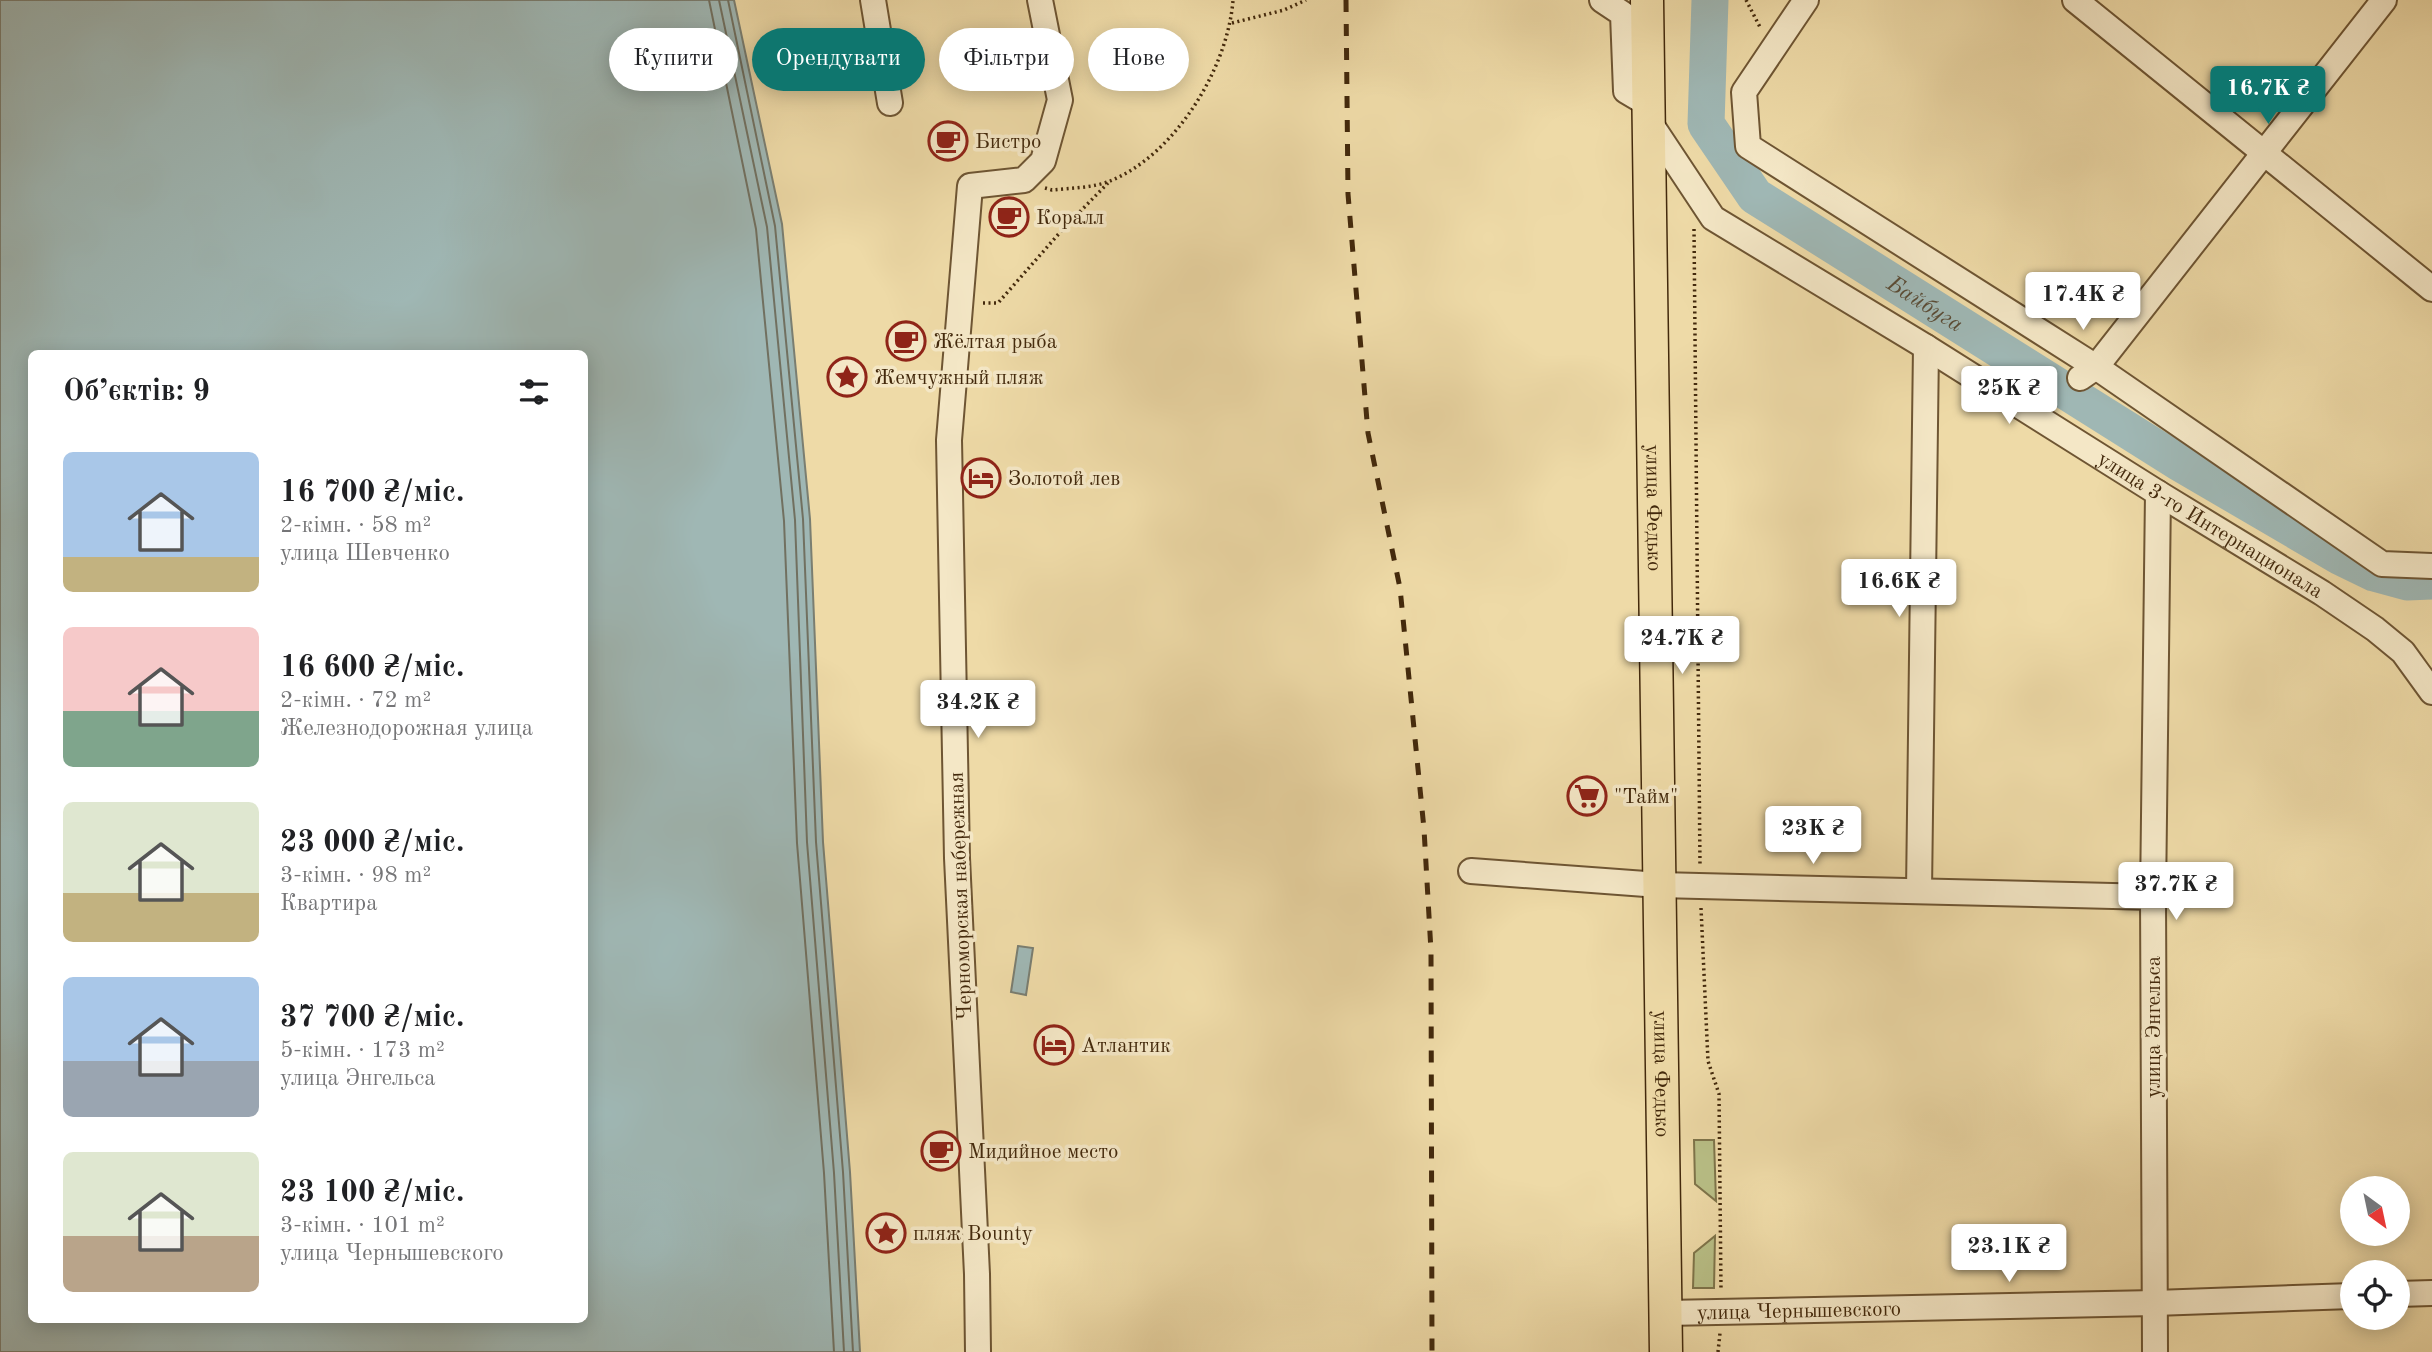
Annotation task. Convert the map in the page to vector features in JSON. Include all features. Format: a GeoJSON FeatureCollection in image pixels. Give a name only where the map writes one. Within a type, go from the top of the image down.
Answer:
{"type":"FeatureCollection","features":[{"type":"Feature","properties":{"kind":"main road","name":"улица Федько"},"geometry":{"type":"LineString","coordinates":[[1647,0],[1666,1352]]}},
{"type":"Feature","properties":{"kind":"street"},"geometry":{"type":"LineString","coordinates":[[873,0],[890,103]]}},
{"type":"Feature","properties":{"kind":"street"},"geometry":{"type":"LineString","coordinates":[[1024,180],[1043,161],[1060,100],[1040,0]]}},
{"type":"Feature","properties":{"kind":"street","name":"улица 3-го Интернационала"},"geometry":{"type":"LineString","coordinates":[[1602,0],[1623,14],[1626,91],[1648,112],[1713,218],[2322,593],[2375,629],[2403,652],[2429,684],[2432,692]]}},
{"type":"Feature","properties":{"kind":"street"},"geometry":{"type":"LineString","coordinates":[[1806,0],[1744,92],[1748,146],[2088,373],[2382,564],[2432,566]]}},
{"type":"Feature","properties":{"kind":"street"},"geometry":{"type":"LineString","coordinates":[[2074,0],[2432,289]]}},
{"type":"Feature","properties":{"kind":"street"},"geometry":{"type":"LineString","coordinates":[[2088,373],[2384,0]]}},
{"type":"Feature","properties":{"kind":"street","name":"Черноморская набережная"},"geometry":{"type":"LineString","coordinates":[[978,1352],[977,1260],[957,858],[949,440],[970,186],[1024,180]]}},
{"type":"Feature","properties":{"kind":"street"},"geometry":{"type":"LineString","coordinates":[[1919,891],[1926,347]]}},
{"type":"Feature","properties":{"kind":"street","name":"улица Энгельса"},"geometry":{"type":"LineString","coordinates":[[2155,1352],[2153,897],[2158,493]]}},
{"type":"Feature","properties":{"kind":"street"},"geometry":{"type":"LineString","coordinates":[[1471,871],[1659,885],[2153,897]]}},
{"type":"Feature","properties":{"kind":"street"},"geometry":{"type":"LineString","coordinates":[[2410,1294],[2432,1293]]}},
{"type":"Feature","properties":{"kind":"street","name":"улица Чернышевского"},"geometry":{"type":"LineString","coordinates":[[1666,1313],[1721,1314],[2340,1296]]}},
{"type":"Feature","properties":{"kind":"path"},"geometry":{"type":"LineString","coordinates":[[1024,180],[1052,191],[1109,181],[1145,162],[1178,127],[1209,83],[1231,23],[1233,0]]}},
{"type":"Feature","properties":{"kind":"path"},"geometry":{"type":"LineString","coordinates":[[1231,23],[1284,10],[1306,0]]}},
{"type":"Feature","properties":{"kind":"path"},"geometry":{"type":"LineString","coordinates":[[1746,0],[1772,50]]}},
{"type":"Feature","properties":{"kind":"path"},"geometry":{"type":"LineString","coordinates":[[960,303],[998,303],[1109,181]]}},
{"type":"Feature","properties":{"kind":"path"},"geometry":{"type":"LineString","coordinates":[[1694,189],[1700,886],[1708,1061],[1719,1094],[1721,1314],[1718,1352]]}},
{"type":"Feature","properties":{"kind":"green space"},"geometry":{"type":"Polygon","coordinates":[[[1694,1140],[1714,1140],[1716,1201],[1695,1184],[1694,1140]]]}},
{"type":"Feature","properties":{"kind":"green space"},"geometry":{"type":"Polygon","coordinates":[[[1715,1236],[1714,1288],[1693,1288],[1694,1253],[1715,1236]]]}},
{"type":"Feature","properties":{"kind":"water"},"geometry":{"type":"Polygon","coordinates":[[[0,0],[734,0],[782,224],[810,519],[823,842],[850,1172],[860,1352],[0,1352],[0,0]]]}},
{"type":"Feature","properties":{"kind":"water"},"geometry":{"type":"Polygon","coordinates":[[[1018,946],[1033,948],[1026,995],[1011,992],[1018,946]]]}},
{"type":"Feature","properties":{"kind":"waterway","name":"Байбуга"},"geometry":{"type":"LineString","coordinates":[[1710,0],[1706,124],[1755,196],[2180,463],[2339,556],[2374,573],[2407,582],[2432,581]]}},
{"type":"Feature","properties":{"kind":"railway"},"geometry":{"type":"LineString","coordinates":[[1346,0],[1348,194],[1368,433],[1400,588],[1424,829],[1431,951],[1432,1352]]}},
{"type":"Feature","properties":{"kind":"place","name":"Бистро"},"geometry":{"type":"Point","coordinates":[948,141]}},
{"type":"Feature","properties":{"kind":"place","name":"Коралл"},"geometry":{"type":"Point","coordinates":[1009,217]}},
{"type":"Feature","properties":{"kind":"place","name":"Жёлтая рыба"},"geometry":{"type":"Point","coordinates":[906,341]}},
{"type":"Feature","properties":{"kind":"place","name":"Жемчужный пляж"},"geometry":{"type":"Point","coordinates":[847,377]}},
{"type":"Feature","properties":{"kind":"place","name":"Золотой лев"},"geometry":{"type":"Point","coordinates":[981,478]}},
{"type":"Feature","properties":{"kind":"place","name":"\"Тайм\""},"geometry":{"type":"Point","coordinates":[1587,796]}},
{"type":"Feature","properties":{"kind":"place","name":"Атлантик"},"geometry":{"type":"Point","coordinates":[1054,1045]}},
{"type":"Feature","properties":{"kind":"place","name":"Мидийное место"},"geometry":{"type":"Point","coordinates":[941,1151]}},
{"type":"Feature","properties":{"kind":"place","name":"пляж Bounty"},"geometry":{"type":"Point","coordinates":[886,1233]}}]}
